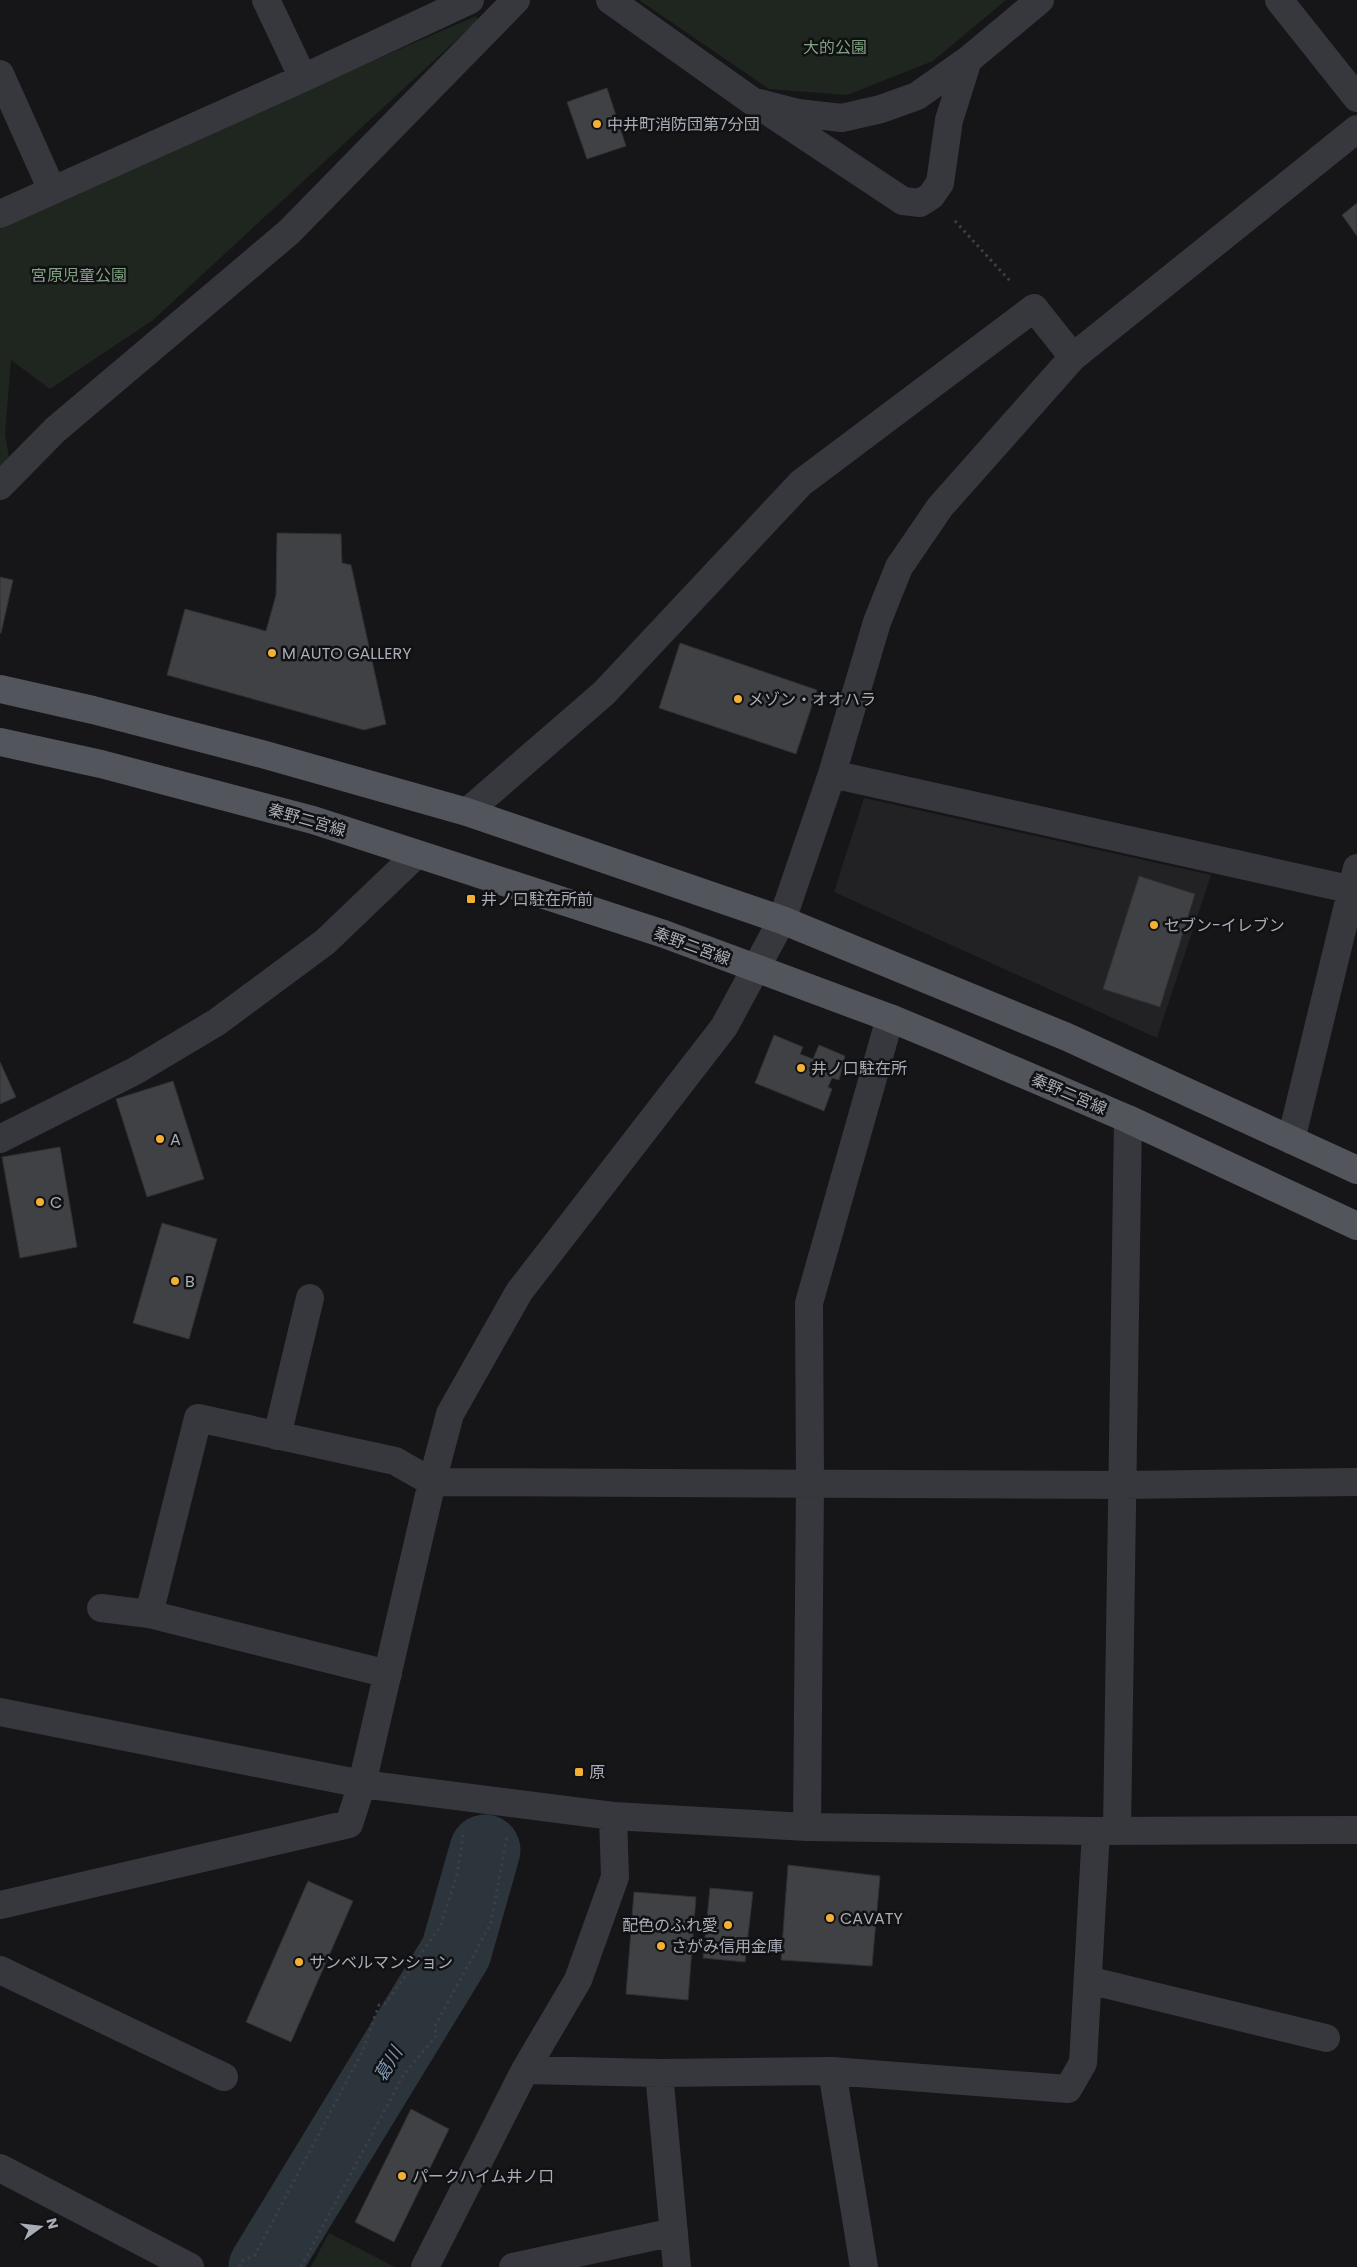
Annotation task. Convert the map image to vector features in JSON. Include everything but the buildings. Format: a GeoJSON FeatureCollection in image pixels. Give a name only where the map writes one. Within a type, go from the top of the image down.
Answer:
{"type":"FeatureCollection","features":[{"type":"Feature","properties":{"kind":"main road"},"geometry":{"type":"LineString","coordinates":[[0,689],[93,710],[253,751],[467,812],[782,920],[1067,1037],[1357,1170]]}},
{"type":"Feature","properties":{"kind":"main road","name":"秦野二宮線"},"geometry":{"type":"LineString","coordinates":[[0,742],[101,764],[295,816],[664,934],[890,1018],[1128,1119],[1357,1226]]}},
{"type":"Feature","properties":{"kind":"street"},"geometry":{"type":"LineString","coordinates":[[266,0],[303,78]]}},
{"type":"Feature","properties":{"kind":"street"},"geometry":{"type":"LineString","coordinates":[[0,214],[303,78],[470,0]]}},
{"type":"Feature","properties":{"kind":"street"},"geometry":{"type":"LineString","coordinates":[[0,486],[55,430],[289,232],[516,0]]}},
{"type":"Feature","properties":{"kind":"street"},"geometry":{"type":"LineString","coordinates":[[610,0],[752,101],[903,201],[920,203],[931,196],[940,183],[949,120],[968,60]]}},
{"type":"Feature","properties":{"kind":"street"},"geometry":{"type":"LineString","coordinates":[[752,101],[798,113],[842,118],[881,109],[917,96],[968,60],[1040,0]]}},
{"type":"Feature","properties":{"kind":"street"},"geometry":{"type":"LineString","coordinates":[[1279,0],[1357,98]]}},
{"type":"Feature","properties":{"kind":"street"},"geometry":{"type":"LineString","coordinates":[[0,74],[52,190]]}},
{"type":"Feature","properties":{"kind":"street"},"geometry":{"type":"LineString","coordinates":[[0,1905],[348,1824],[362,1784],[432,1482],[450,1414],[518,1292],[724,1027],[782,920],[832,774],[878,622],[899,567],[940,507],[1073,357],[1357,128]]}},
{"type":"Feature","properties":{"kind":"street"},"geometry":{"type":"LineString","coordinates":[[467,812],[604,693],[801,483],[1026,314],[1034,308],[1073,357]]}},
{"type":"Feature","properties":{"kind":"street"},"geometry":{"type":"LineString","coordinates":[[832,774],[1355,879],[1291,1140]]}},
{"type":"Feature","properties":{"kind":"street"},"geometry":{"type":"LineString","coordinates":[[0,1139],[135,1070],[217,1022],[325,942],[417,854]]}},
{"type":"Feature","properties":{"kind":"street"},"geometry":{"type":"LineString","coordinates":[[807,1827],[810,1484],[809,1303],[890,1018]]}},
{"type":"Feature","properties":{"kind":"street"},"geometry":{"type":"LineString","coordinates":[[525,2070],[659,2073],[832,2071],[1068,2089],[1083,2063],[1088,1980],[1106,1830],[1122,1485],[1128,1119]]}},
{"type":"Feature","properties":{"kind":"street"},"geometry":{"type":"LineString","coordinates":[[277,1436],[310,1298]]}},
{"type":"Feature","properties":{"kind":"street"},"geometry":{"type":"LineString","coordinates":[[149,1614],[198,1418],[396,1461],[432,1482],[1122,1485],[1357,1482]]}},
{"type":"Feature","properties":{"kind":"street"},"geometry":{"type":"LineString","coordinates":[[101,1608],[149,1614],[388,1674]]}},
{"type":"Feature","properties":{"kind":"street"},"geometry":{"type":"LineString","coordinates":[[0,1712],[362,1784],[613,1816],[807,1827],[1357,1830]]}},
{"type":"Feature","properties":{"kind":"street"},"geometry":{"type":"LineString","coordinates":[[425,2267],[525,2070],[578,1980],[615,1877],[613,1816]]}},
{"type":"Feature","properties":{"kind":"street"},"geometry":{"type":"LineString","coordinates":[[0,1970],[224,2077]]}},
{"type":"Feature","properties":{"kind":"street"},"geometry":{"type":"LineString","coordinates":[[1088,1980],[1326,2038]]}},
{"type":"Feature","properties":{"kind":"street"},"geometry":{"type":"LineString","coordinates":[[832,2071],[864,2267]]}},
{"type":"Feature","properties":{"kind":"street"},"geometry":{"type":"LineString","coordinates":[[659,2073],[677,2267]]}},
{"type":"Feature","properties":{"kind":"street"},"geometry":{"type":"LineString","coordinates":[[0,2168],[190,2267]]}},
{"type":"Feature","properties":{"kind":"street"},"geometry":{"type":"LineString","coordinates":[[513,2267],[674,2232]]}},
{"type":"Feature","properties":{"kind":"path"},"geometry":{"type":"LineString","coordinates":[[968,235],[1013,285]]}},
{"type":"Feature","properties":{"kind":"path"},"geometry":{"type":"LineString","coordinates":[[239,2267],[242,2261],[255,2256],[363,2050],[379,2005],[386,2003],[440,1927],[457,1875],[464,1827]]}},
{"type":"Feature","properties":{"kind":"path"},"geometry":{"type":"LineString","coordinates":[[300,2267],[404,2074],[437,2035],[434,2028],[491,1923],[507,1835]]}},
{"type":"Feature","properties":{"kind":"shaded area"},"geometry":{"type":"Polygon","coordinates":[[[864,798],[1211,875],[1157,1038],[834,892],[864,798]]]}},
{"type":"Feature","properties":{"kind":"green space","name":"大的公園"},"geometry":{"type":"Polygon","coordinates":[[[639,0],[1006,0],[933,61],[847,95],[769,89],[639,0]]]}},
{"type":"Feature","properties":{"kind":"green space","name":"宮原児童公園"},"geometry":{"type":"Polygon","coordinates":[[[476,16],[478,20],[153,320],[50,389],[11,360],[5,435],[15,490],[0,498],[0,223],[476,16]]]}},
{"type":"Feature","properties":{"kind":"green space"},"geometry":{"type":"Polygon","coordinates":[[[329,2233],[395,2267],[311,2267],[329,2233]]]}},
{"type":"Feature","properties":{"kind":"waterway","name":"葛川"},"geometry":{"type":"LineString","coordinates":[[264,2267],[456,1952],[485,1850]]}},
{"type":"Feature","properties":{"kind":"place","name":"中井町消防団第7分団"},"geometry":{"type":"Point","coordinates":[597,124]}},
{"type":"Feature","properties":{"kind":"place","name":"M AUTO GALLERY"},"geometry":{"type":"Point","coordinates":[272,653]}},
{"type":"Feature","properties":{"kind":"place","name":"メゾン・オオハラ"},"geometry":{"type":"Point","coordinates":[738,699]}},
{"type":"Feature","properties":{"kind":"place","name":"井ノ口駐在所前"},"geometry":{"type":"Point","coordinates":[471,899]}},
{"type":"Feature","properties":{"kind":"place","name":"セブン-イレブン"},"geometry":{"type":"Point","coordinates":[1154,925]}},
{"type":"Feature","properties":{"kind":"place","name":"井ノ口駐在所"},"geometry":{"type":"Point","coordinates":[801,1068]}},
{"type":"Feature","properties":{"kind":"place","name":"A"},"geometry":{"type":"Point","coordinates":[160,1139]}},
{"type":"Feature","properties":{"kind":"place","name":"C"},"geometry":{"type":"Point","coordinates":[40,1202]}},
{"type":"Feature","properties":{"kind":"place","name":"B"},"geometry":{"type":"Point","coordinates":[175,1281]}},
{"type":"Feature","properties":{"kind":"place","name":"原"},"geometry":{"type":"Point","coordinates":[579,1772]}},
{"type":"Feature","properties":{"kind":"place","name":"CAVATY"},"geometry":{"type":"Point","coordinates":[830,1918]}},
{"type":"Feature","properties":{"kind":"place","name":"配色のふれ愛"},"geometry":{"type":"Point","coordinates":[728,1925]}},
{"type":"Feature","properties":{"kind":"place","name":"さがみ信用金庫"},"geometry":{"type":"Point","coordinates":[661,1946]}},
{"type":"Feature","properties":{"kind":"place","name":"サンベルマンション"},"geometry":{"type":"Point","coordinates":[299,1962]}},
{"type":"Feature","properties":{"kind":"place","name":"パークハイム井ノ口"},"geometry":{"type":"Point","coordinates":[402,2176]}}]}
